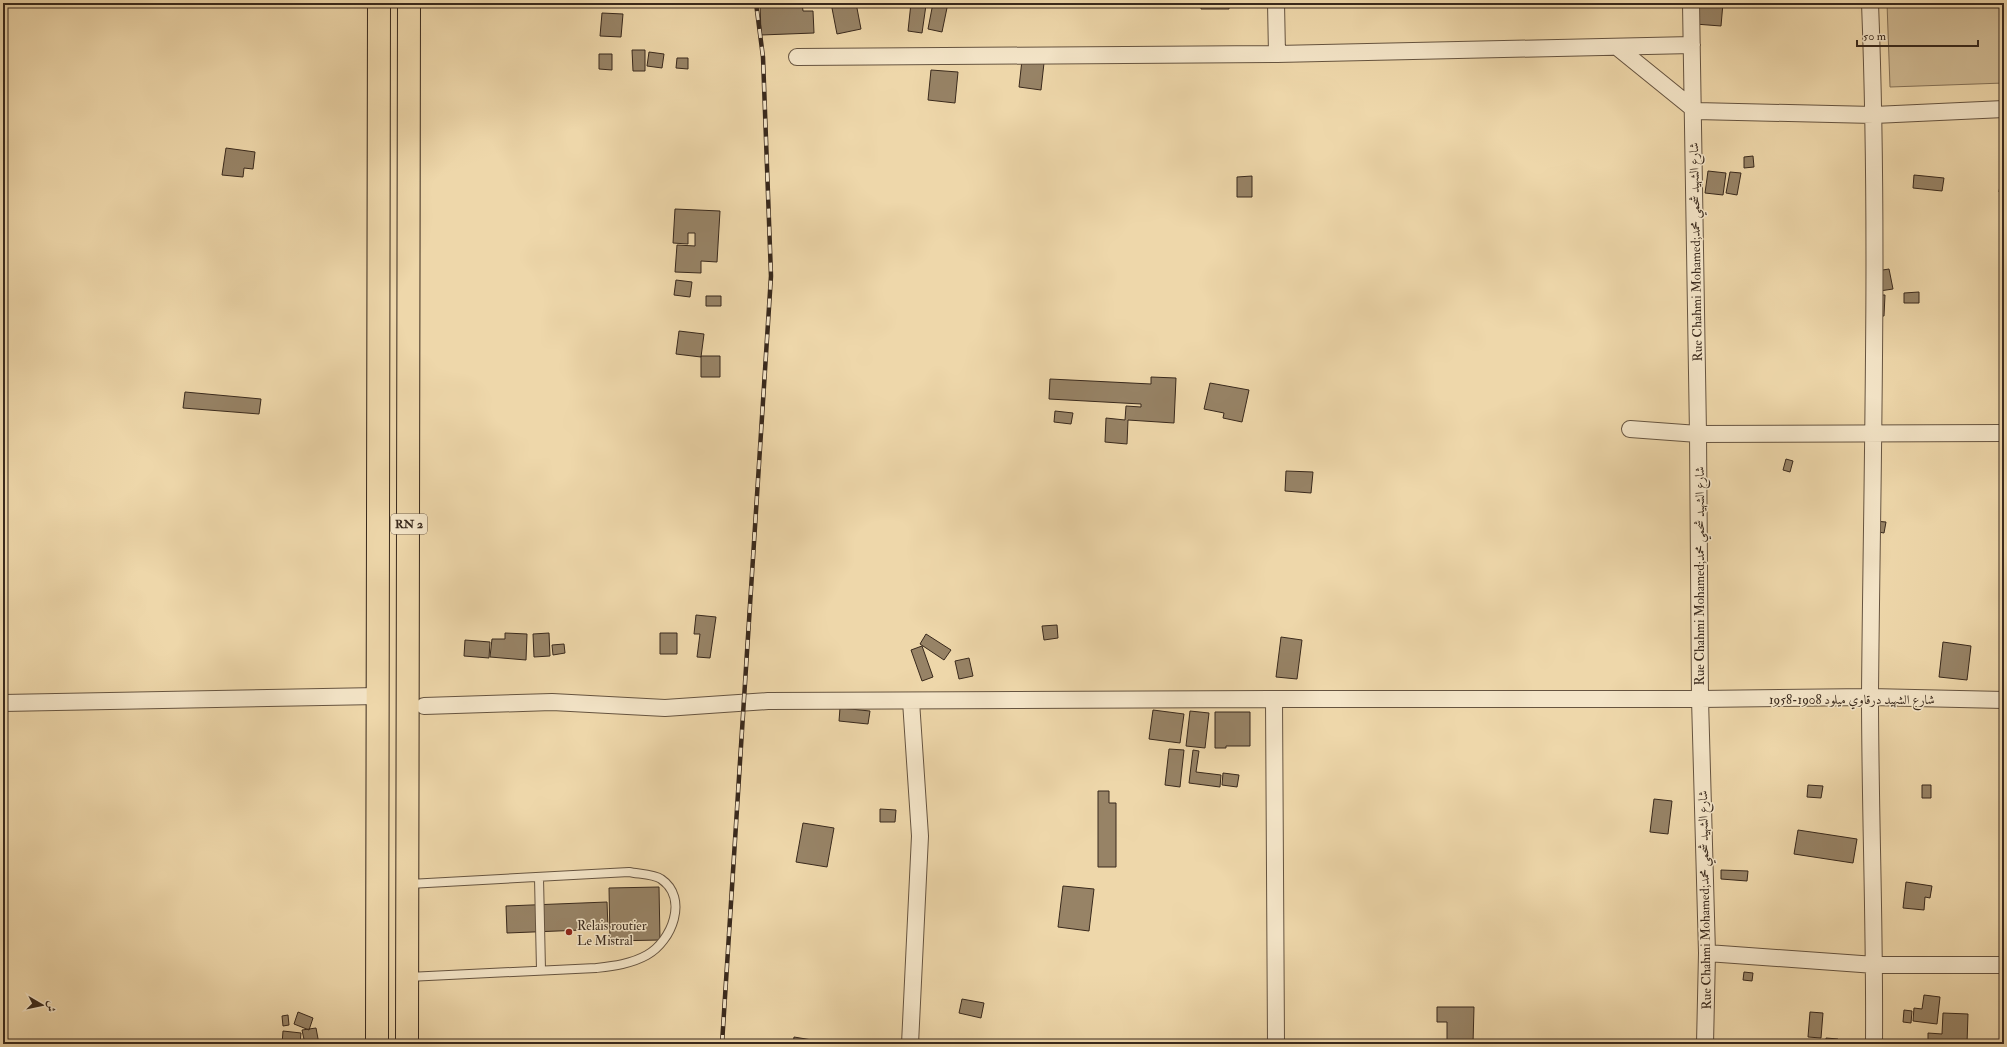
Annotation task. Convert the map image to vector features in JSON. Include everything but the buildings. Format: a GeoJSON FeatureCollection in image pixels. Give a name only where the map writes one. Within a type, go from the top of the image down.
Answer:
{"type":"FeatureCollection","features":[{"type":"Feature","properties":{"kind":"highway","name":"RN 2"},"geometry":{"type":"LineString","coordinates":[[377,1044],[379,3]]}},
{"type":"Feature","properties":{"kind":"highway","name":"RN 2"},"geometry":{"type":"LineString","coordinates":[[407,1044],[409,3]]}},
{"type":"Feature","properties":{"kind":"street"},"geometry":{"type":"LineString","coordinates":[[1276,3],[1277,54]]}},
{"type":"Feature","properties":{"kind":"street","name":"Rue Chahmi Mohamed;شارع الشهيد شحمي محمد"},"geometry":{"type":"LineString","coordinates":[[1691,3],[1698,434],[1700,699],[1707,953],[1705,1044]]}},
{"type":"Feature","properties":{"kind":"street"},"geometry":{"type":"LineString","coordinates":[[1870,3],[1874,114],[1870,697],[1875,965],[1874,1044]]}},
{"type":"Feature","properties":{"kind":"street"},"geometry":{"type":"LineString","coordinates":[[797,57],[1277,54],[1692,45]]}},
{"type":"Feature","properties":{"kind":"street"},"geometry":{"type":"LineString","coordinates":[[1617,47],[1696,111],[1874,114],[2004,109]]}},
{"type":"Feature","properties":{"kind":"street"},"geometry":{"type":"LineString","coordinates":[[1630,429],[1698,434],[2004,433]]}},
{"type":"Feature","properties":{"kind":"street"},"geometry":{"type":"LineString","coordinates":[[3,703],[378,696]]}},
{"type":"Feature","properties":{"kind":"street","name":"شارع الشهيد درقاوي ميلود 1908-1958"},"geometry":{"type":"LineString","coordinates":[[424,706],[552,702],[665,708],[768,701],[1274,699],[1700,699],[1870,697],[2004,700]]}},
{"type":"Feature","properties":{"kind":"street"},"geometry":{"type":"LineString","coordinates":[[1274,699],[1276,1044]]}},
{"type":"Feature","properties":{"kind":"street"},"geometry":{"type":"LineString","coordinates":[[910,1044],[920,836],[911,701]]}},
{"type":"Feature","properties":{"kind":"street"},"geometry":{"type":"LineString","coordinates":[[1707,953],[1875,965],[2004,966]]}},
{"type":"Feature","properties":{"kind":"lane"},"geometry":{"type":"LineString","coordinates":[[407,977],[596,968],[624,964],[648,955],[661,942],[673,926],[676,904],[672,889],[660,878],[628,872],[408,884]]}},
{"type":"Feature","properties":{"kind":"lane"},"geometry":{"type":"LineString","coordinates":[[539,878],[541,970]]}},
{"type":"Feature","properties":{"kind":"shaded area"},"geometry":{"type":"Polygon","coordinates":[[[1887,3],[2004,3],[2004,83],[1890,87],[1887,3]]]}},
{"type":"Feature","properties":{"kind":"railway"},"geometry":{"type":"LineString","coordinates":[[722,1044],[771,276],[763,57],[756,3]]}},
{"type":"Feature","properties":{"kind":"place","name":"Relais routier Le Mistral"},"geometry":{"type":"Point","coordinates":[569,932]}}]}
